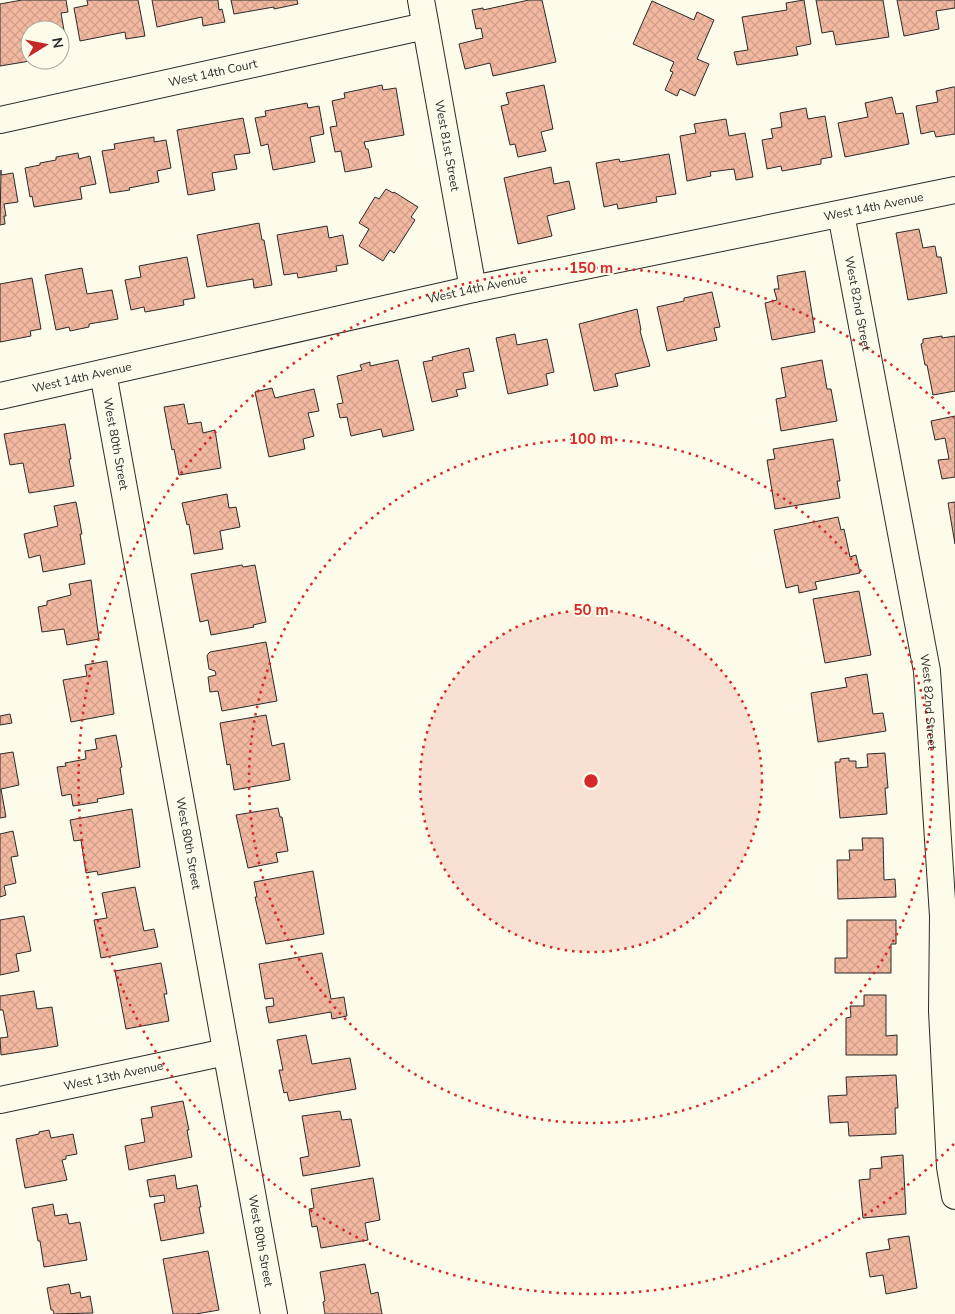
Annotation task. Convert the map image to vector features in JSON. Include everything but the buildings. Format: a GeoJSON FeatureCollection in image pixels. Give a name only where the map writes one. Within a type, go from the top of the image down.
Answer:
{"type":"FeatureCollection","features":[{"type":"Feature","properties":{"kind":"street","name":"West 81st Street"},"geometry":{"type":"LineString","coordinates":[[421,0],[473,289]]}},
{"type":"Feature","properties":{"kind":"street","name":"West 14th Court"},"geometry":{"type":"LineString","coordinates":[[0,120],[426,26]]}},
{"type":"Feature","properties":{"kind":"street","name":"West 14th Avenue"},"geometry":{"type":"LineString","coordinates":[[0,396],[473,289],[955,190]]}},
{"type":"Feature","properties":{"kind":"street","name":"West 82nd Street"},"geometry":{"type":"LineString","coordinates":[[841,214],[927,671],[949,916],[942,1011],[950,1168],[955,1196]]}},
{"type":"Feature","properties":{"kind":"street","name":"West 80th Street"},"geometry":{"type":"LineString","coordinates":[[103,373],[274,1314]]}},
{"type":"Feature","properties":{"kind":"street","name":"West 13th Avenue"},"geometry":{"type":"LineString","coordinates":[[0,1100],[226,1052]]}}]}
